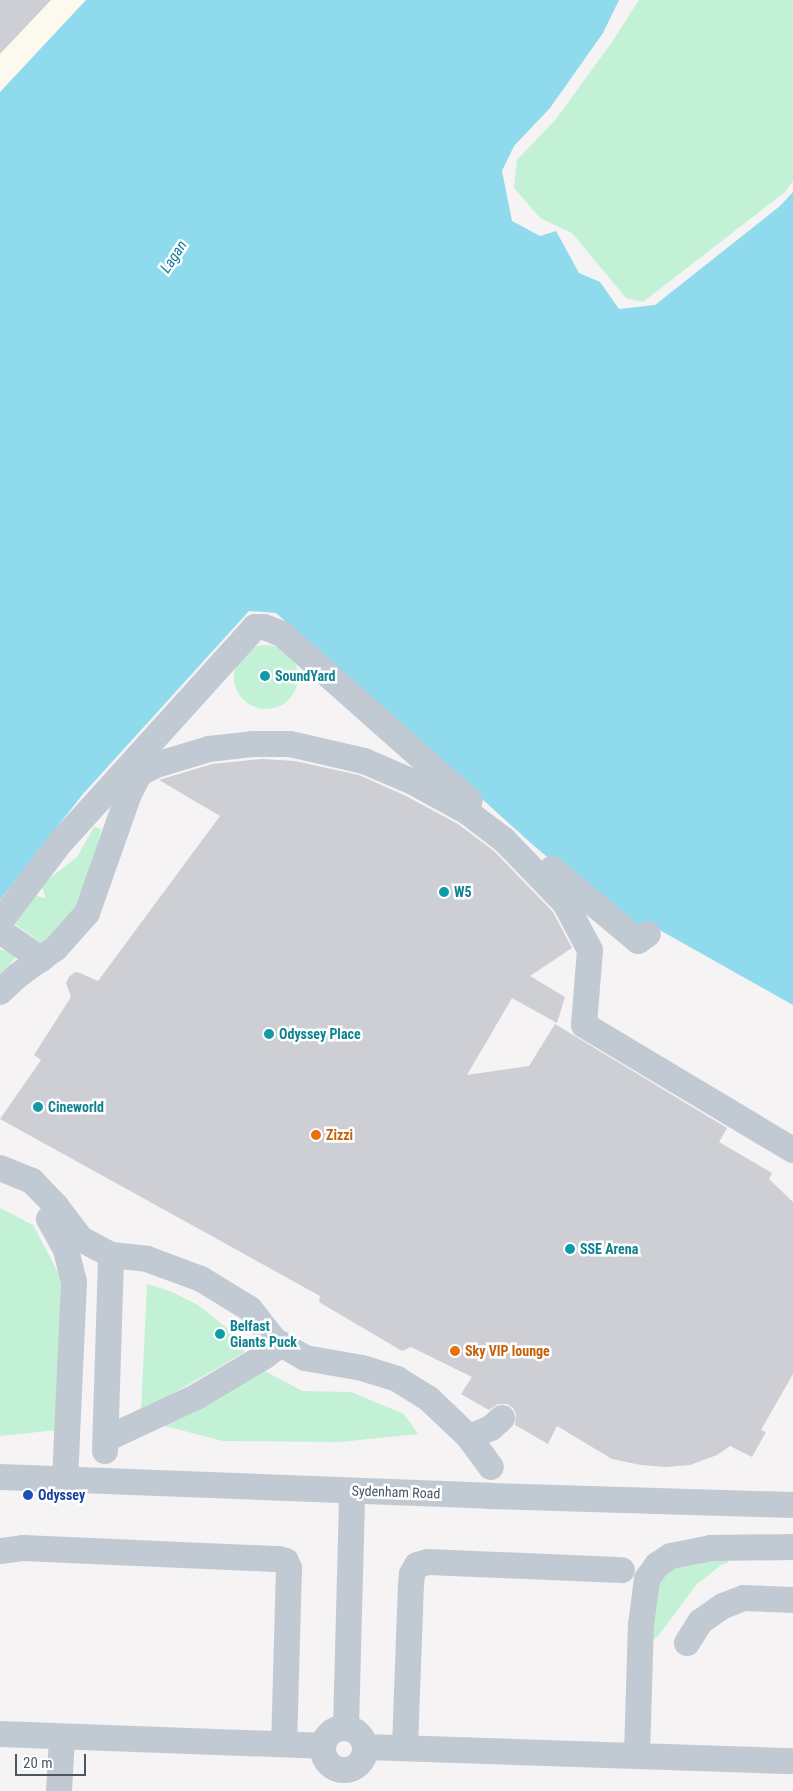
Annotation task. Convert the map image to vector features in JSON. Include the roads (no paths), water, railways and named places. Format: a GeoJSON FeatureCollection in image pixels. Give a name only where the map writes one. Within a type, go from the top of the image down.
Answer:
{"type":"FeatureCollection","features":[{"type":"Feature","properties":{"kind":"street"},"geometry":{"type":"LineString","coordinates":[[0,922],[60,843],[255,627],[264,627],[282,634],[468,799],[638,941],[648,934]]}},
{"type":"Feature","properties":{"kind":"street"},"geometry":{"type":"LineString","coordinates":[[0,992],[17,976],[56,948],[87,913],[129,794],[139,774],[156,765],[209,749],[252,744],[290,744],[364,761],[413,782],[466,811],[504,840],[565,903],[590,950],[584,1025],[793,1150]]}},
{"type":"Feature","properties":{"kind":"street"},"geometry":{"type":"LineString","coordinates":[[0,931],[41,959]]}},
{"type":"Feature","properties":{"kind":"street"},"geometry":{"type":"LineString","coordinates":[[0,1168],[32,1181],[56,1206],[81,1239],[111,1255],[147,1259],[202,1279],[250,1309],[274,1340],[305,1358],[362,1368],[397,1379],[428,1398],[469,1437],[491,1467]]}},
{"type":"Feature","properties":{"kind":"street"},"geometry":{"type":"LineString","coordinates":[[0,1183],[26,1198],[50,1219],[66,1250],[74,1282],[65,1480]]}},
{"type":"Feature","properties":{"kind":"street"},"geometry":{"type":"LineString","coordinates":[[111,1255],[106,1445],[196,1397],[265,1356],[281,1344]]}},
{"type":"Feature","properties":{"kind":"street"},"geometry":{"type":"LineString","coordinates":[[469,1437],[491,1428],[502,1418]]}},
{"type":"Feature","properties":{"kind":"street","name":"Sydenham Road"},"geometry":{"type":"LineString","coordinates":[[0,1477],[352,1491],[793,1505]]}},
{"type":"Feature","properties":{"kind":"street"},"geometry":{"type":"LineString","coordinates":[[346,1728],[352,1491]]}},
{"type":"Feature","properties":{"kind":"street"},"geometry":{"type":"LineString","coordinates":[[637,1756],[641,1625],[647,1579],[657,1565],[671,1556],[711,1548],[793,1547]]}},
{"type":"Feature","properties":{"kind":"street"},"geometry":{"type":"LineString","coordinates":[[0,1551],[24,1548],[278,1559],[286,1561],[288,1568],[284,1744]]}},
{"type":"Feature","properties":{"kind":"street"},"geometry":{"type":"LineString","coordinates":[[405,1747],[411,1585],[412,1574],[417,1565],[428,1562],[622,1570]]}},
{"type":"Feature","properties":{"kind":"street"},"geometry":{"type":"LineString","coordinates":[[687,1643],[700,1622],[723,1606],[744,1598],[793,1600]]}},
{"type":"Feature","properties":{"kind":"street"},"geometry":{"type":"LineString","coordinates":[[346,1728],[359,1734],[365,1747],[365,1754],[344,1780],[339,1769],[328,1763],[323,1753],[323,1746],[330,1732],[346,1728]]}},
{"type":"Feature","properties":{"kind":"street"},"geometry":{"type":"LineString","coordinates":[[0,1734],[323,1746]]}},
{"type":"Feature","properties":{"kind":"street"},"geometry":{"type":"LineString","coordinates":[[59,1791],[62,1737]]}},
{"type":"Feature","properties":{"kind":"street"},"geometry":{"type":"LineString","coordinates":[[365,1747],[793,1761]]}},
{"type":"Feature","properties":{"kind":"water","name":"Lagan"},"geometry":{"type":"Polygon","coordinates":[[[86,0],[619,0],[603,33],[550,108],[514,146],[502,171],[512,221],[540,236],[556,231],[579,273],[600,282],[619,309],[655,305],[780,206],[793,192],[793,1005],[649,924],[639,935],[533,845],[276,613],[249,611],[83,794],[0,900],[0,92],[86,0]]]}},
{"type":"Feature","properties":{"kind":"place","name":"SoundYard"},"geometry":{"type":"Point","coordinates":[265,676]}},
{"type":"Feature","properties":{"kind":"place","name":"W5"},"geometry":{"type":"Point","coordinates":[444,892]}},
{"type":"Feature","properties":{"kind":"place","name":"Odyssey Place"},"geometry":{"type":"Point","coordinates":[269,1034]}},
{"type":"Feature","properties":{"kind":"place","name":"Cineworld"},"geometry":{"type":"Point","coordinates":[38,1107]}},
{"type":"Feature","properties":{"kind":"place","name":"Zizzi"},"geometry":{"type":"Point","coordinates":[316,1135]}},
{"type":"Feature","properties":{"kind":"place","name":"SSE Arena"},"geometry":{"type":"Point","coordinates":[570,1249]}},
{"type":"Feature","properties":{"kind":"place","name":"Belfast Giants Puck"},"geometry":{"type":"Point","coordinates":[220,1334]}},
{"type":"Feature","properties":{"kind":"place","name":"Sky VIP lounge"},"geometry":{"type":"Point","coordinates":[455,1351]}},
{"type":"Feature","properties":{"kind":"place","name":"Odyssey"},"geometry":{"type":"Point","coordinates":[28,1495]}}]}
